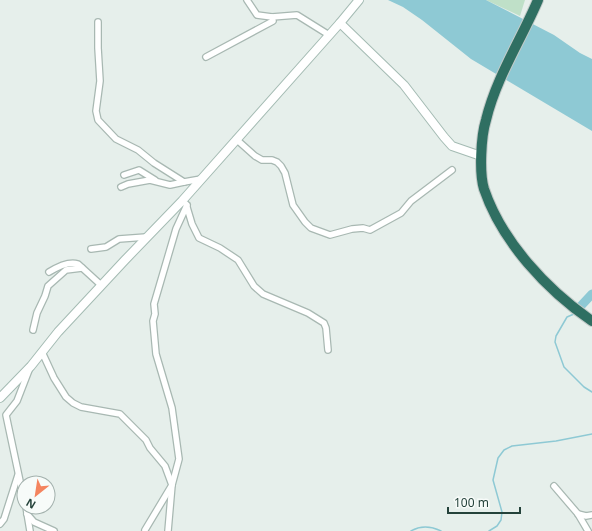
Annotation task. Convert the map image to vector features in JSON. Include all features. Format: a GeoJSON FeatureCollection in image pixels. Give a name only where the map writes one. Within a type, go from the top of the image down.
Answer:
{"type":"FeatureCollection","features":[{"type":"Feature","properties":{"kind":"highway"},"geometry":{"type":"LineString","coordinates":[[537,1],[497,86],[485,120],[481,156],[484,188],[497,217],[508,236],[536,272],[552,288],[592,321]]}},
{"type":"Feature","properties":{"kind":"main road"},"geometry":{"type":"LineString","coordinates":[[0,398],[31,366],[58,332],[146,237],[184,203],[201,179],[359,0]]}},
{"type":"Feature","properties":{"kind":"main road"},"geometry":{"type":"LineString","coordinates":[[340,23],[404,85],[452,146],[481,156]]}},
{"type":"Feature","properties":{"kind":"street"},"geometry":{"type":"LineString","coordinates":[[246,0],[257,15],[272,17],[296,15],[329,35]]}},
{"type":"Feature","properties":{"kind":"street"},"geometry":{"type":"LineString","coordinates":[[206,57],[273,21],[272,17]]}},
{"type":"Feature","properties":{"kind":"street"},"geometry":{"type":"LineString","coordinates":[[98,22],[100,81],[96,111],[98,120],[116,139],[138,150],[154,163],[184,182]]}},
{"type":"Feature","properties":{"kind":"street"},"geometry":{"type":"LineString","coordinates":[[236,140],[255,156],[262,160],[272,160],[281,166],[285,173],[293,205],[305,222],[312,228],[330,235],[352,229],[363,228],[370,230],[387,222],[401,213],[411,201],[452,170]]}},
{"type":"Feature","properties":{"kind":"street"},"geometry":{"type":"LineString","coordinates":[[124,175],[139,170],[157,181],[170,185],[201,179]]}},
{"type":"Feature","properties":{"kind":"street"},"geometry":{"type":"LineString","coordinates":[[121,187],[139,181],[157,181]]}},
{"type":"Feature","properties":{"kind":"street"},"geometry":{"type":"LineString","coordinates":[[184,203],[198,238],[220,248],[238,260],[254,286],[263,294],[308,313],[324,323],[326,328],[328,350]]}},
{"type":"Feature","properties":{"kind":"street"},"geometry":{"type":"LineString","coordinates":[[168,531],[172,485],[179,459],[172,408],[156,354],[153,321],[155,314],[154,304],[184,203]]}},
{"type":"Feature","properties":{"kind":"street"},"geometry":{"type":"LineString","coordinates":[[91,249],[106,247],[119,239],[146,237]]}},
{"type":"Feature","properties":{"kind":"street"},"geometry":{"type":"LineString","coordinates":[[48,272],[57,267],[71,263],[78,264],[101,285]]}},
{"type":"Feature","properties":{"kind":"street"},"geometry":{"type":"LineString","coordinates":[[33,330],[37,312],[48,286],[66,270],[82,268]]}},
{"type":"Feature","properties":{"kind":"street"},"geometry":{"type":"LineString","coordinates":[[42,352],[54,378],[66,397],[73,404],[81,407],[120,414],[146,440],[150,448],[165,466],[172,485]]}},
{"type":"Feature","properties":{"kind":"street"},"geometry":{"type":"LineString","coordinates":[[0,524],[4,519],[18,474],[6,415],[17,401],[31,366]]}},
{"type":"Feature","properties":{"kind":"street"},"geometry":{"type":"LineString","coordinates":[[145,530],[172,485]]}},
{"type":"Feature","properties":{"kind":"street"},"geometry":{"type":"LineString","coordinates":[[554,486],[578,514],[588,531]]}},
{"type":"Feature","properties":{"kind":"street"},"geometry":{"type":"LineString","coordinates":[[578,514],[586,516],[592,515]]}},
{"type":"Feature","properties":{"kind":"street"},"geometry":{"type":"LineString","coordinates":[[27,515],[30,531]]}},
{"type":"Feature","properties":{"kind":"street"},"geometry":{"type":"LineString","coordinates":[[28,515],[34,522],[54,531]]}},
{"type":"Feature","properties":{"kind":"green space"},"geometry":{"type":"Polygon","coordinates":[[[486,0],[525,0],[520,16],[486,0]]]}},
{"type":"Feature","properties":{"kind":"water"},"geometry":{"type":"Polygon","coordinates":[[[388,0],[486,0],[554,35],[580,53],[592,59],[592,131],[471,59],[422,20],[403,7],[388,0]]]}},
{"type":"Feature","properties":{"kind":"waterway"},"geometry":{"type":"LineString","coordinates":[[578,309],[592,294]]}},
{"type":"Feature","properties":{"kind":"waterway"},"geometry":{"type":"LineString","coordinates":[[574,314],[567,317],[556,336],[555,342],[564,367],[584,387],[592,392]]}},
{"type":"Feature","properties":{"kind":"waterway"},"geometry":{"type":"LineString","coordinates":[[489,531],[497,526],[501,520],[502,512],[493,480],[498,458],[504,450],[512,446],[556,441],[592,434]]}},
{"type":"Feature","properties":{"kind":"waterway"},"geometry":{"type":"LineString","coordinates":[[411,531],[426,527],[441,531]]}}]}
